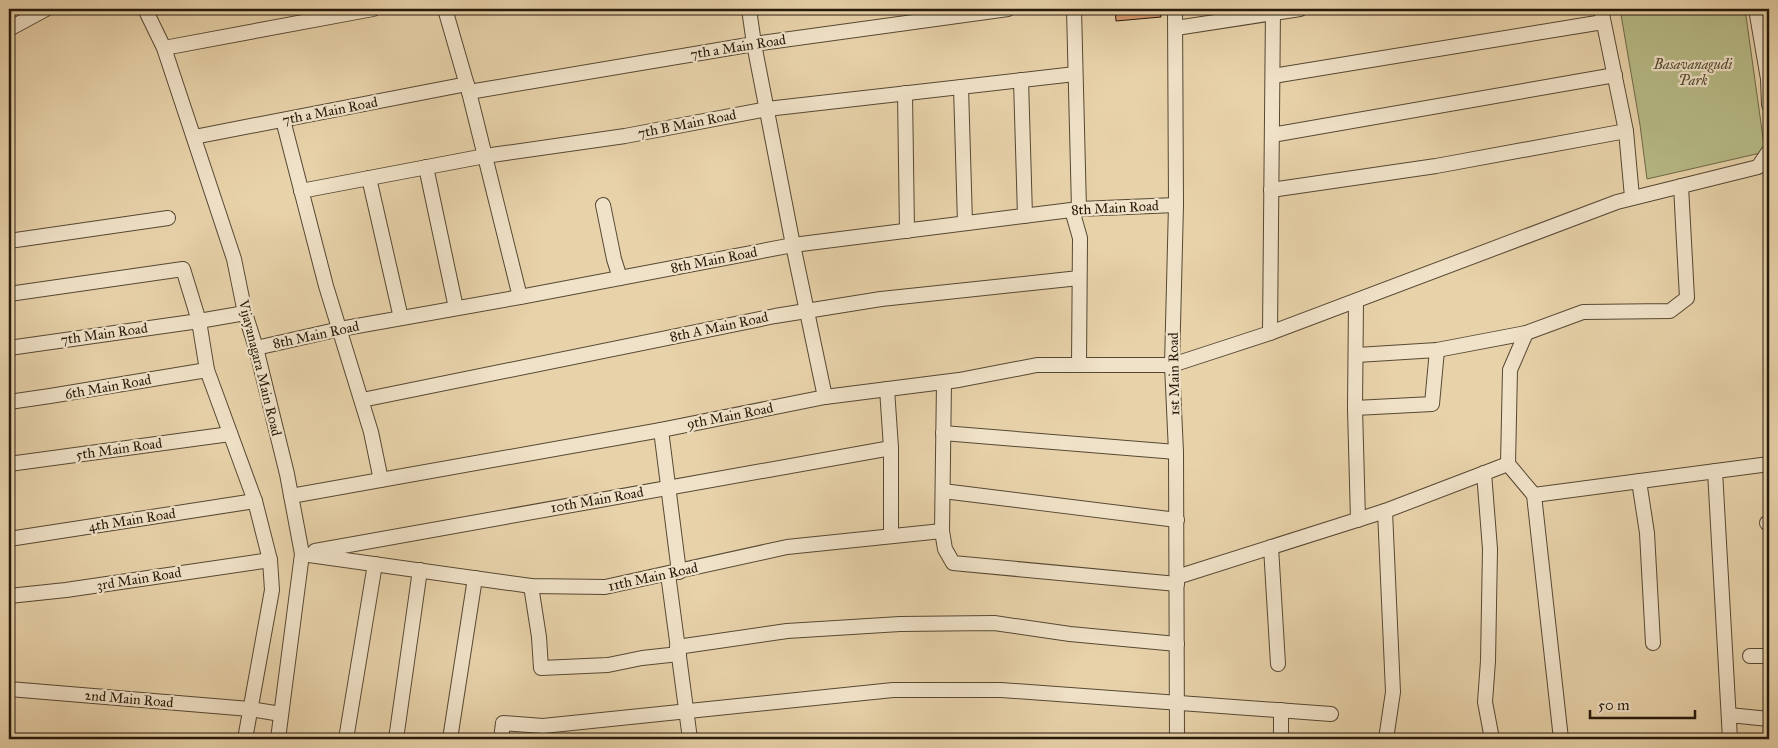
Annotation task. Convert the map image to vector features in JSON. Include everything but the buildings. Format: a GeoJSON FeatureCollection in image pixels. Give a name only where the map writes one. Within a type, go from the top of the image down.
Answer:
{"type":"FeatureCollection","features":[{"type":"Feature","properties":{"kind":"street"},"geometry":{"type":"LineString","coordinates":[[9,29],[46,9]]}},
{"type":"Feature","properties":{"kind":"street","name":"Vijayanagara Main Road"},"geometry":{"type":"LineString","coordinates":[[145,9],[164,48],[234,259],[245,313],[256,348],[291,496],[302,554],[278,739]]}},
{"type":"Feature","properties":{"kind":"street"},"geometry":{"type":"LineString","coordinates":[[164,48],[373,9]]}},
{"type":"Feature","properties":{"kind":"street"},"geometry":{"type":"LineString","coordinates":[[445,9],[468,88],[520,297]]}},
{"type":"Feature","properties":{"kind":"street"},"geometry":{"type":"LineString","coordinates":[[749,9],[793,245],[825,397]]}},
{"type":"Feature","properties":{"kind":"street","name":"7th a Main Road"},"geometry":{"type":"LineString","coordinates":[[194,137],[468,88],[754,44],[1008,9]]}},
{"type":"Feature","properties":{"kind":"street"},"geometry":{"type":"LineString","coordinates":[[1074,9],[1075,209],[1080,238],[1079,365]]}},
{"type":"Feature","properties":{"kind":"street","name":"1st Main Road"},"geometry":{"type":"LineString","coordinates":[[1175,9],[1176,206],[1172,365],[1177,520],[1177,739]]}},
{"type":"Feature","properties":{"kind":"street"},"geometry":{"type":"LineString","coordinates":[[1176,28],[1273,11],[1300,9]]}},
{"type":"Feature","properties":{"kind":"street"},"geometry":{"type":"LineString","coordinates":[[1756,9],[1769,80],[1769,105]]}},
{"type":"Feature","properties":{"kind":"street"},"geometry":{"type":"LineString","coordinates":[[1270,333],[1273,11]]}},
{"type":"Feature","properties":{"kind":"street"},"geometry":{"type":"LineString","coordinates":[[1273,76],[1602,15],[1626,131],[1632,197]]}},
{"type":"Feature","properties":{"kind":"street","name":"7th B Main Road"},"geometry":{"type":"LineString","coordinates":[[301,191],[485,156],[625,136],[767,109],[1075,74]]}},
{"type":"Feature","properties":{"kind":"street"},"geometry":{"type":"LineString","coordinates":[[1272,135],[1615,76]]}},
{"type":"Feature","properties":{"kind":"street"},"geometry":{"type":"LineString","coordinates":[[1021,80],[1025,216]]}},
{"type":"Feature","properties":{"kind":"street"},"geometry":{"type":"LineString","coordinates":[[962,87],[965,224]]}},
{"type":"Feature","properties":{"kind":"street"},"geometry":{"type":"LineString","coordinates":[[906,93],[907,231]]}},
{"type":"Feature","properties":{"kind":"street"},"geometry":{"type":"LineString","coordinates":[[283,120],[326,286],[371,432],[381,480]]}},
{"type":"Feature","properties":{"kind":"street"},"geometry":{"type":"LineString","coordinates":[[1272,190],[1436,166],[1626,131]]}},
{"type":"Feature","properties":{"kind":"street","name":"9th Main Road"},"geometry":{"type":"LineString","coordinates":[[291,496],[661,430],[825,397],[944,382],[1037,365],[1172,365],[1270,333],[1632,197],[1758,166],[1769,151]]}},
{"type":"Feature","properties":{"kind":"street"},"geometry":{"type":"LineString","coordinates":[[426,167],[456,308]]}},
{"type":"Feature","properties":{"kind":"street"},"geometry":{"type":"LineString","coordinates":[[369,178],[401,318]]}},
{"type":"Feature","properties":{"kind":"street"},"geometry":{"type":"LineString","coordinates":[[1357,355],[1437,350],[1526,333],[1583,312],[1670,311],[1687,298],[1681,186]]}},
{"type":"Feature","properties":{"kind":"street"},"geometry":{"type":"LineString","coordinates":[[603,206],[620,278]]}},
{"type":"Feature","properties":{"kind":"street","name":"8th Main Road"},"geometry":{"type":"LineString","coordinates":[[256,348],[340,329],[793,245],[1075,209],[1176,206]]}},
{"type":"Feature","properties":{"kind":"street"},"geometry":{"type":"LineString","coordinates":[[9,241],[168,218]]}},
{"type":"Feature","properties":{"kind":"street"},"geometry":{"type":"LineString","coordinates":[[9,294],[182,269],[199,321],[207,370],[255,501],[270,560],[272,590],[245,739]]}},
{"type":"Feature","properties":{"kind":"street","name":"8th A Main Road"},"geometry":{"type":"LineString","coordinates":[[362,400],[775,316],[881,299],[1079,278]]}},
{"type":"Feature","properties":{"kind":"street"},"geometry":{"type":"LineString","coordinates":[[1356,301],[1357,355],[1355,408],[1358,520]]}},
{"type":"Feature","properties":{"kind":"street","name":"7th Main Road"},"geometry":{"type":"LineString","coordinates":[[9,348],[245,313]]}},
{"type":"Feature","properties":{"kind":"street"},"geometry":{"type":"LineString","coordinates":[[1526,333],[1510,370],[1508,464],[1534,495],[1561,739]]}},
{"type":"Feature","properties":{"kind":"street"},"geometry":{"type":"LineString","coordinates":[[1355,408],[1432,404],[1437,350]]}},
{"type":"Feature","properties":{"kind":"street","name":"6th Main Road"},"geometry":{"type":"LineString","coordinates":[[9,402],[207,370]]}},
{"type":"Feature","properties":{"kind":"street"},"geometry":{"type":"LineString","coordinates":[[944,382],[942,531],[945,550],[953,563],[1177,581],[1272,547],[1358,520],[1508,464]]}},
{"type":"Feature","properties":{"kind":"street"},"geometry":{"type":"LineString","coordinates":[[887,389],[891,448],[891,536]]}},
{"type":"Feature","properties":{"kind":"street"},"geometry":{"type":"LineString","coordinates":[[661,430],[668,487],[678,650],[690,739]]}},
{"type":"Feature","properties":{"kind":"street"},"geometry":{"type":"LineString","coordinates":[[943,433],[1176,452]]}},
{"type":"Feature","properties":{"kind":"street","name":"5th Main Road"},"geometry":{"type":"LineString","coordinates":[[9,464],[230,434]]}},
{"type":"Feature","properties":{"kind":"street","name":"10th Main Road"},"geometry":{"type":"LineString","coordinates":[[302,554],[891,448]]}},
{"type":"Feature","properties":{"kind":"street"},"geometry":{"type":"LineString","coordinates":[[1534,495],[1769,464]]}},
{"type":"Feature","properties":{"kind":"street"},"geometry":{"type":"LineString","coordinates":[[1715,471],[1730,739]]}},
{"type":"Feature","properties":{"kind":"street"},"geometry":{"type":"LineString","coordinates":[[1484,473],[1490,549],[1488,661],[1485,702],[1492,739]]}},
{"type":"Feature","properties":{"kind":"street"},"geometry":{"type":"LineString","coordinates":[[1639,481],[1647,533],[1653,643]]}},
{"type":"Feature","properties":{"kind":"street"},"geometry":{"type":"LineString","coordinates":[[943,491],[1177,520]]}},
{"type":"Feature","properties":{"kind":"street","name":"4th Main Road"},"geometry":{"type":"LineString","coordinates":[[9,539],[255,501]]}},
{"type":"Feature","properties":{"kind":"street"},"geometry":{"type":"LineString","coordinates":[[1386,510],[1393,692],[1386,739]]}},
{"type":"Feature","properties":{"kind":"street","name":"11th Main Road"},"geometry":{"type":"LineString","coordinates":[[302,554],[531,586],[605,587],[787,547],[942,531]]}},
{"type":"Feature","properties":{"kind":"street"},"geometry":{"type":"LineString","coordinates":[[1272,547],[1278,664]]}},
{"type":"Feature","properties":{"kind":"street","name":"3rd Main Road"},"geometry":{"type":"LineString","coordinates":[[9,596],[66,590],[270,560]]}},
{"type":"Feature","properties":{"kind":"street"},"geometry":{"type":"LineString","coordinates":[[346,739],[375,564]]}},
{"type":"Feature","properties":{"kind":"street"},"geometry":{"type":"LineString","coordinates":[[396,739],[420,570]]}},
{"type":"Feature","properties":{"kind":"street"},"geometry":{"type":"LineString","coordinates":[[450,739],[475,578]]}},
{"type":"Feature","properties":{"kind":"street"},"geometry":{"type":"LineString","coordinates":[[531,586],[539,637],[541,668],[608,666],[678,650],[787,631],[900,624],[994,624],[1070,634],[1177,644]]}},
{"type":"Feature","properties":{"kind":"street"},"geometry":{"type":"LineString","coordinates":[[1750,656],[1769,656]]}},
{"type":"Feature","properties":{"kind":"street","name":"2nd Main Road"},"geometry":{"type":"LineString","coordinates":[[9,690],[250,709],[281,714]]}},
{"type":"Feature","properties":{"kind":"street"},"geometry":{"type":"LineString","coordinates":[[500,739],[503,723],[543,726],[893,690],[1001,690],[1331,714]]}},
{"type":"Feature","properties":{"kind":"street"},"geometry":{"type":"LineString","coordinates":[[1281,710],[1281,739]]}},
{"type":"Feature","properties":{"kind":"street"},"geometry":{"type":"LineString","coordinates":[[1729,715],[1769,719]]}},
{"type":"Feature","properties":{"kind":"green space","name":"Basavanagudi Park"},"geometry":{"type":"Polygon","coordinates":[[[1620,9],[1745,9],[1765,152],[1647,179],[1640,125],[1620,9]]]}}]}
